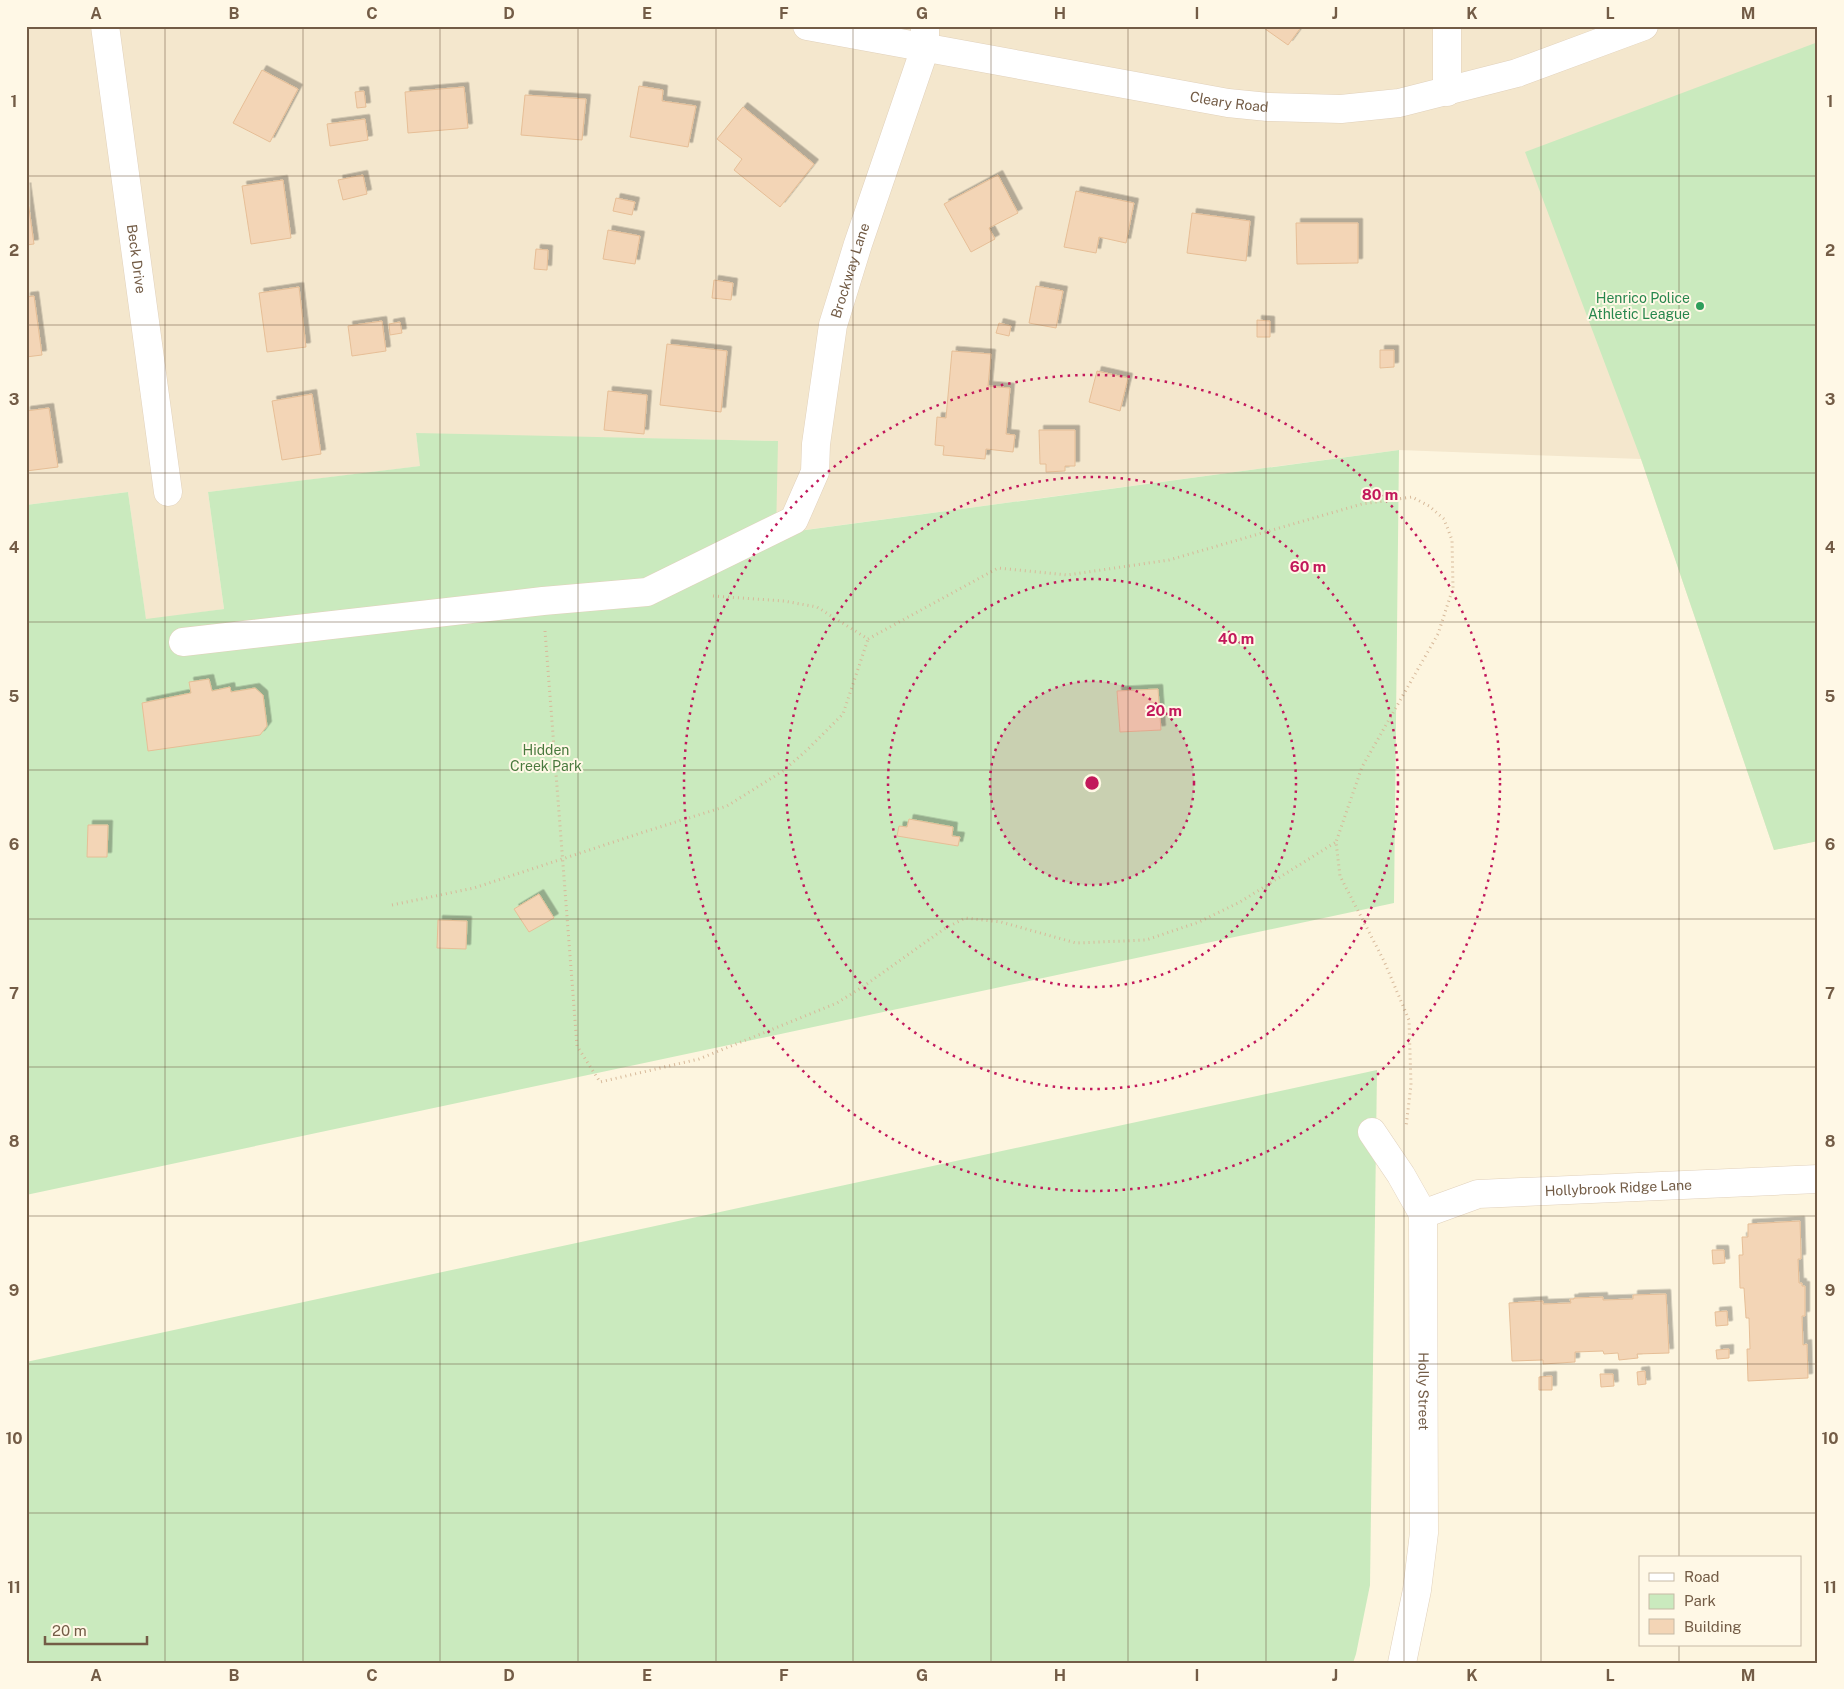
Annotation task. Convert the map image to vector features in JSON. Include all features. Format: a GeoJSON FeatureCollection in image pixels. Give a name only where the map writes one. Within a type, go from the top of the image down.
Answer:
{"type":"FeatureCollection","features":[{"type":"Feature","properties":{"kind":"street","name":"Cleary Road"},"geometry":{"type":"LineString","coordinates":[[807,26],[925,37],[1228,103],[1268,108],[1341,108],[1399,103],[1517,73],[1644,26]]}},
{"type":"Feature","properties":{"kind":"street"},"geometry":{"type":"LineString","coordinates":[[1447,26],[1447,92]]}},
{"type":"Feature","properties":{"kind":"street","name":"Beck Drive"},"geometry":{"type":"LineString","coordinates":[[113,27],[168,492]]}},
{"type":"Feature","properties":{"kind":"street","name":"Brockway Lane"},"geometry":{"type":"LineString","coordinates":[[543,601],[647,592],[794,520],[815,472],[816,444],[833,325],[925,37]]}},
{"type":"Feature","properties":{"kind":"street"},"geometry":{"type":"LineString","coordinates":[[183,642],[543,601]]}},
{"type":"Feature","properties":{"kind":"street","name":"Holly Street"},"geometry":{"type":"LineString","coordinates":[[1372,1132],[1401,1174],[1423,1214],[1424,1533],[1416,1590],[1402,1663]]}},
{"type":"Feature","properties":{"kind":"street","name":"Hollybrook Ridge Lane"},"geometry":{"type":"LineString","coordinates":[[1423,1214],[1478,1194],[1818,1179]]}},
{"type":"Feature","properties":{"kind":"path"},"geometry":{"type":"LineString","coordinates":[[392,905],[474,888],[727,806],[783,772],[843,714],[868,639],[998,568],[1067,575],[1169,560],[1362,504],[1412,497],[1429,506],[1444,519],[1452,540],[1453,588],[1438,634],[1362,767],[1336,842],[1340,876],[1384,961],[1409,1020],[1411,1085],[1401,1174]]}},
{"type":"Feature","properties":{"kind":"path"},"geometry":{"type":"LineString","coordinates":[[706,596],[784,601],[817,607],[868,639]]}},
{"type":"Feature","properties":{"kind":"path"},"geometry":{"type":"LineString","coordinates":[[543,601],[577,1046],[600,1082],[699,1059],[837,1003],[944,929],[965,918],[1001,922],[1076,943],[1146,940],[1199,922],[1240,902],[1336,842]]}},
{"type":"Feature","properties":{"kind":"shaded area"},"geometry":{"type":"Polygon","coordinates":[[[26,26],[1818,26],[1818,841],[1774,850],[1641,459],[1399,450],[775,534],[777,441],[416,434],[421,466],[208,492],[224,609],[146,620],[128,492],[26,505],[26,26]]]}},
{"type":"Feature","properties":{"kind":"green space","name":"Henrico Police Athletic League"},"geometry":{"type":"Polygon","coordinates":[[[1818,42],[1818,841],[1774,850],[1641,459],[1525,152],[1818,42]]]}},
{"type":"Feature","properties":{"kind":"green space","name":"Hidden Creek Park"},"geometry":{"type":"Polygon","coordinates":[[[416,433],[778,441],[776,534],[1399,450],[1394,903],[26,1195],[26,505],[128,492],[146,619],[224,609],[208,492],[420,466],[416,433]]]}},
{"type":"Feature","properties":{"kind":"green space"},"geometry":{"type":"Polygon","coordinates":[[[1377,1070],[1370,1585],[1353,1663],[26,1663],[26,1362],[1377,1070]]]}},
{"type":"Feature","properties":{"kind":"building"},"geometry":{"type":"Polygon","coordinates":[[[1261,26],[1302,26],[1288,45],[1261,26]]]}},
{"type":"Feature","properties":{"kind":"building"},"geometry":{"type":"Polygon","coordinates":[[[262,70],[298,89],[270,142],[233,123],[262,70]]]}},
{"type":"Feature","properties":{"kind":"building"},"geometry":{"type":"Polygon","coordinates":[[[639,86],[663,90],[662,101],[696,106],[688,147],[630,137],[639,86]]]}},
{"type":"Feature","properties":{"kind":"building"},"geometry":{"type":"Polygon","coordinates":[[[464,87],[468,128],[408,133],[405,92],[464,87]]]}},
{"type":"Feature","properties":{"kind":"building"},"geometry":{"type":"Polygon","coordinates":[[[364,91],[366,107],[357,108],[355,92],[364,91]]]}},
{"type":"Feature","properties":{"kind":"building"},"geometry":{"type":"Polygon","coordinates":[[[525,95],[586,99],[582,140],[521,135],[525,95]]]}},
{"type":"Feature","properties":{"kind":"building"},"geometry":{"type":"Polygon","coordinates":[[[743,107],[814,164],[780,207],[734,170],[742,159],[717,139],[743,107]]]}},
{"type":"Feature","properties":{"kind":"building"},"geometry":{"type":"Polygon","coordinates":[[[365,119],[368,140],[330,146],[327,124],[365,119]]]}},
{"type":"Feature","properties":{"kind":"building"},"geometry":{"type":"Polygon","coordinates":[[[363,175],[367,194],[343,200],[338,180],[363,175]]]}},
{"type":"Feature","properties":{"kind":"building"},"geometry":{"type":"Polygon","coordinates":[[[998,175],[1018,213],[989,228],[995,239],[971,252],[944,204],[998,175]]]}},
{"type":"Feature","properties":{"kind":"building"},"geometry":{"type":"Polygon","coordinates":[[[283,180],[291,238],[251,244],[242,186],[283,180]]]}},
{"type":"Feature","properties":{"kind":"building"},"geometry":{"type":"Polygon","coordinates":[[[26,187],[34,244],[26,245],[26,187]]]}},
{"type":"Feature","properties":{"kind":"building"},"geometry":{"type":"Polygon","coordinates":[[[1076,191],[1134,203],[1126,243],[1099,237],[1096,253],[1064,247],[1076,191]]]}},
{"type":"Feature","properties":{"kind":"building"},"geometry":{"type":"Polygon","coordinates":[[[616,198],[635,202],[632,215],[613,211],[616,198]]]}},
{"type":"Feature","properties":{"kind":"building"},"geometry":{"type":"Polygon","coordinates":[[[1192,213],[1250,221],[1246,261],[1187,253],[1192,213]]]}},
{"type":"Feature","properties":{"kind":"building"},"geometry":{"type":"Polygon","coordinates":[[[1296,223],[1358,223],[1358,263],[1297,264],[1296,223]]]}},
{"type":"Feature","properties":{"kind":"building"},"geometry":{"type":"Polygon","coordinates":[[[608,230],[640,236],[635,264],[603,259],[608,230]]]}},
{"type":"Feature","properties":{"kind":"building"},"geometry":{"type":"Polygon","coordinates":[[[536,249],[548,250],[547,270],[534,269],[536,249]]]}},
{"type":"Feature","properties":{"kind":"building"},"geometry":{"type":"Polygon","coordinates":[[[714,280],[733,283],[731,300],[712,298],[714,280]]]}},
{"type":"Feature","properties":{"kind":"building"},"geometry":{"type":"Polygon","coordinates":[[[1036,286],[1063,291],[1056,328],[1029,323],[1036,286]]]}},
{"type":"Feature","properties":{"kind":"building"},"geometry":{"type":"Polygon","coordinates":[[[299,287],[306,347],[267,352],[259,293],[299,287]]]}},
{"type":"Feature","properties":{"kind":"building"},"geometry":{"type":"Polygon","coordinates":[[[34,296],[42,355],[26,357],[26,297],[34,296]]]}},
{"type":"Feature","properties":{"kind":"building"},"geometry":{"type":"Polygon","coordinates":[[[1257,320],[1270,321],[1270,337],[1257,337],[1257,320]]]}},
{"type":"Feature","properties":{"kind":"building"},"geometry":{"type":"Polygon","coordinates":[[[382,321],[386,351],[352,356],[348,326],[382,321]]]}},
{"type":"Feature","properties":{"kind":"building"},"geometry":{"type":"Polygon","coordinates":[[[400,322],[402,333],[390,335],[389,324],[400,322]]]}},
{"type":"Feature","properties":{"kind":"building"},"geometry":{"type":"Polygon","coordinates":[[[999,323],[1011,326],[1009,336],[996,333],[999,323]]]}},
{"type":"Feature","properties":{"kind":"building"},"geometry":{"type":"Polygon","coordinates":[[[667,344],[727,351],[721,412],[660,405],[667,344]]]}},
{"type":"Feature","properties":{"kind":"building"},"geometry":{"type":"Polygon","coordinates":[[[1380,350],[1394,350],[1394,367],[1380,368],[1380,350]]]}},
{"type":"Feature","properties":{"kind":"building"},"geometry":{"type":"Polygon","coordinates":[[[952,351],[991,354],[988,386],[1010,388],[1006,434],[1015,435],[1013,452],[986,449],[985,459],[943,455],[944,446],[935,445],[937,417],[946,418],[952,351]]]}},
{"type":"Feature","properties":{"kind":"building"},"geometry":{"type":"Polygon","coordinates":[[[1097,371],[1128,378],[1120,411],[1089,402],[1097,371]]]}},
{"type":"Feature","properties":{"kind":"building"},"geometry":{"type":"Polygon","coordinates":[[[608,391],[647,395],[644,434],[604,430],[608,391]]]}},
{"type":"Feature","properties":{"kind":"building"},"geometry":{"type":"Polygon","coordinates":[[[312,394],[321,454],[282,460],[272,401],[312,394]]]}},
{"type":"Feature","properties":{"kind":"building"},"geometry":{"type":"Polygon","coordinates":[[[49,408],[58,467],[26,471],[26,411],[49,408]]]}},
{"type":"Feature","properties":{"kind":"building"},"geometry":{"type":"Polygon","coordinates":[[[1039,430],[1075,430],[1075,466],[1065,466],[1065,471],[1046,472],[1046,464],[1040,464],[1039,430]]]}},
{"type":"Feature","properties":{"kind":"building"},"geometry":{"type":"Polygon","coordinates":[[[209,679],[212,691],[230,687],[231,692],[255,688],[263,695],[267,726],[260,735],[148,751],[142,703],[191,693],[189,682],[209,679]]]}},
{"type":"Feature","properties":{"kind":"building"},"geometry":{"type":"Polygon","coordinates":[[[1158,689],[1161,730],[1120,732],[1117,691],[1158,689]]]}},
{"type":"Feature","properties":{"kind":"building"},"geometry":{"type":"Polygon","coordinates":[[[909,819],[953,827],[952,836],[960,837],[958,846],[897,836],[899,826],[907,827],[909,819]]]}},
{"type":"Feature","properties":{"kind":"building"},"geometry":{"type":"Polygon","coordinates":[[[88,825],[108,825],[107,857],[87,857],[88,825]]]}},
{"type":"Feature","properties":{"kind":"building"},"geometry":{"type":"Polygon","coordinates":[[[539,894],[554,918],[529,932],[514,909],[539,894]]]}},
{"type":"Feature","properties":{"kind":"building"},"geometry":{"type":"Polygon","coordinates":[[[438,920],[467,921],[466,949],[437,948],[438,920]]]}},
{"type":"Feature","properties":{"kind":"building"},"geometry":{"type":"Polygon","coordinates":[[[1800,1221],[1801,1259],[1798,1259],[1799,1283],[1805,1286],[1805,1316],[1802,1316],[1803,1345],[1807,1344],[1808,1378],[1748,1381],[1747,1349],[1750,1349],[1749,1318],[1746,1318],[1744,1288],[1740,1288],[1739,1255],[1743,1255],[1742,1237],[1748,1237],[1748,1224],[1800,1221]]]}},
{"type":"Feature","properties":{"kind":"building"},"geometry":{"type":"Polygon","coordinates":[[[1712,1250],[1724,1250],[1725,1263],[1713,1264],[1712,1250]]]}},
{"type":"Feature","properties":{"kind":"building"},"geometry":{"type":"Polygon","coordinates":[[[1666,1294],[1669,1353],[1637,1354],[1638,1358],[1619,1360],[1618,1353],[1604,1354],[1603,1351],[1575,1352],[1575,1362],[1543,1364],[1543,1360],[1512,1361],[1509,1303],[1543,1301],[1543,1304],[1571,1303],[1570,1299],[1574,1298],[1603,1297],[1603,1300],[1633,1299],[1633,1295],[1666,1294]]]}},
{"type":"Feature","properties":{"kind":"building"},"geometry":{"type":"Polygon","coordinates":[[[1727,1311],[1728,1325],[1716,1326],[1715,1312],[1727,1311]]]}},
{"type":"Feature","properties":{"kind":"building"},"geometry":{"type":"Polygon","coordinates":[[[1729,1349],[1729,1358],[1717,1359],[1716,1350],[1729,1349]]]}},
{"type":"Feature","properties":{"kind":"building"},"geometry":{"type":"Polygon","coordinates":[[[1645,1371],[1646,1384],[1638,1385],[1637,1372],[1645,1371]]]}},
{"type":"Feature","properties":{"kind":"building"},"geometry":{"type":"Polygon","coordinates":[[[1600,1374],[1613,1374],[1614,1386],[1601,1387],[1600,1374]]]}},
{"type":"Feature","properties":{"kind":"building"},"geometry":{"type":"Polygon","coordinates":[[[1552,1376],[1552,1390],[1539,1390],[1539,1377],[1552,1376]]]}},
{"type":"Feature","properties":{"kind":"place","name":"Henrico Police Athletic League"},"geometry":{"type":"Point","coordinates":[1700,306]}}]}
